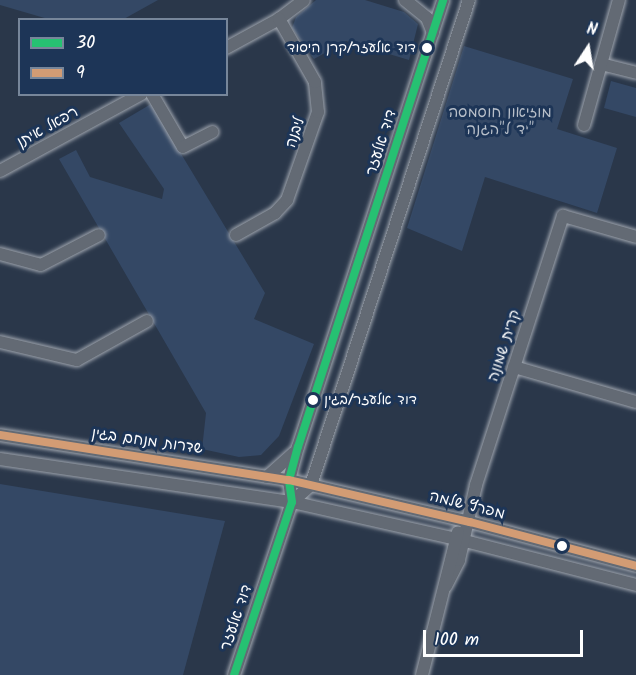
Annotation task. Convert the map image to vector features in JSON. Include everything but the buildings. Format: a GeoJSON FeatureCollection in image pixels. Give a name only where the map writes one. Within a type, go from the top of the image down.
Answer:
{"type":"FeatureCollection","features":[{"type":"Feature","properties":{"kind":"street"},"geometry":{"type":"LineString","coordinates":[[279,19],[292,0]]}},
{"type":"Feature","properties":{"kind":"street"},"geometry":{"type":"LineString","coordinates":[[228,47],[279,19],[304,0]]}},
{"type":"Feature","properties":{"kind":"street"},"geometry":{"type":"LineString","coordinates":[[405,0],[427,18],[433,33]]}},
{"type":"Feature","properties":{"kind":"street","name":"דוד אלעזר"},"geometry":{"type":"LineString","coordinates":[[234,675],[292,502],[289,480],[298,447],[443,0]]}},
{"type":"Feature","properties":{"kind":"street"},"geometry":{"type":"LineString","coordinates":[[311,485],[469,0]]}},
{"type":"Feature","properties":{"kind":"street"},"geometry":{"type":"LineString","coordinates":[[584,125],[619,0]]}},
{"type":"Feature","properties":{"kind":"street","name":"ליבנה"},"geometry":{"type":"LineString","coordinates":[[236,235],[274,213],[287,200],[318,113],[315,82],[279,19]]}},
{"type":"Feature","properties":{"kind":"street"},"geometry":{"type":"LineString","coordinates":[[601,64],[636,73]]}},
{"type":"Feature","properties":{"kind":"street","name":"רפאל איתן"},"geometry":{"type":"LineString","coordinates":[[0,171],[137,96]]}},
{"type":"Feature","properties":{"kind":"street"},"geometry":{"type":"LineString","coordinates":[[153,96],[183,147],[212,132]]}},
{"type":"Feature","properties":{"kind":"street","name":"קרית שמונה"},"geometry":{"type":"LineString","coordinates":[[470,522],[476,485],[563,216],[636,237]]}},
{"type":"Feature","properties":{"kind":"street"},"geometry":{"type":"LineString","coordinates":[[0,254],[41,265],[99,235]]}},
{"type":"Feature","properties":{"kind":"street"},"geometry":{"type":"LineString","coordinates":[[0,342],[76,360],[147,321]]}},
{"type":"Feature","properties":{"kind":"street"},"geometry":{"type":"LineString","coordinates":[[514,367],[636,402]]}},
{"type":"Feature","properties":{"kind":"street","name":"שדרות מנחם בגין"},"geometry":{"type":"LineString","coordinates":[[0,435],[289,480]]}},
{"type":"Feature","properties":{"kind":"street"},"geometry":{"type":"LineString","coordinates":[[267,477],[288,461],[298,447]]}},
{"type":"Feature","properties":{"kind":"street"},"geometry":{"type":"LineString","coordinates":[[0,459],[292,502],[460,539],[636,585]]}},
{"type":"Feature","properties":{"kind":"street","name":"מפרץ שלמה"},"geometry":{"type":"LineString","coordinates":[[289,480],[454,518],[636,566]]}},
{"type":"Feature","properties":{"kind":"street","name":"דוד אלעזר"},"geometry":{"type":"LineString","coordinates":[[292,502],[311,485]]}},
{"type":"Feature","properties":{"kind":"street","name":"קרית שמונה"},"geometry":{"type":"LineString","coordinates":[[454,518],[476,485]]}},
{"type":"Feature","properties":{"kind":"street"},"geometry":{"type":"LineString","coordinates":[[422,675],[460,539],[470,522]]}},
{"type":"Feature","properties":{"kind":"green space"},"geometry":{"type":"Polygon","coordinates":[[[0,0],[158,0],[126,18],[45,18],[0,5],[0,0]]]}},
{"type":"Feature","properties":{"kind":"green space"},"geometry":{"type":"Polygon","coordinates":[[[316,0],[365,0],[404,12],[418,24],[409,60],[346,41],[314,59],[292,28],[296,17],[316,0]]]}},
{"type":"Feature","properties":{"kind":"green space","name":"מוזיאון חוסמסה יד ל\"הגנה\""},"geometry":{"type":"Polygon","coordinates":[[[464,46],[573,79],[557,129],[617,148],[597,213],[485,177],[462,251],[407,228],[464,46]]]}},
{"type":"Feature","properties":{"kind":"green space"},"geometry":{"type":"Polygon","coordinates":[[[611,81],[636,88],[636,117],[604,108],[611,81]]]}},
{"type":"Feature","properties":{"kind":"green space"},"geometry":{"type":"Polygon","coordinates":[[[151,104],[265,293],[254,319],[314,344],[279,436],[261,455],[239,457],[202,449],[206,413],[59,159],[76,150],[90,177],[162,199],[164,189],[119,123],[151,104]]]}},
{"type":"Feature","properties":{"kind":"green space"},"geometry":{"type":"Polygon","coordinates":[[[0,484],[225,521],[183,675],[0,675],[0,484]]]}},
{"type":"Feature","properties":{"kind":"transit line","name":"30"},"geometry":{"type":"LineString","coordinates":[[234,675],[292,502],[289,480],[298,447],[443,0]]}},
{"type":"Feature","properties":{"kind":"transit line","name":"9"},"geometry":{"type":"LineString","coordinates":[[0,435],[289,480],[470,522],[636,566]]}},
{"type":"Feature","properties":{"kind":"place","name":"דוד אלעזר/קרן היסוד"},"geometry":{"type":"Point","coordinates":[427,48]}},
{"type":"Feature","properties":{"kind":"place","name":"דוד אלעזר/בגין"},"geometry":{"type":"Point","coordinates":[313,400]}}]}
